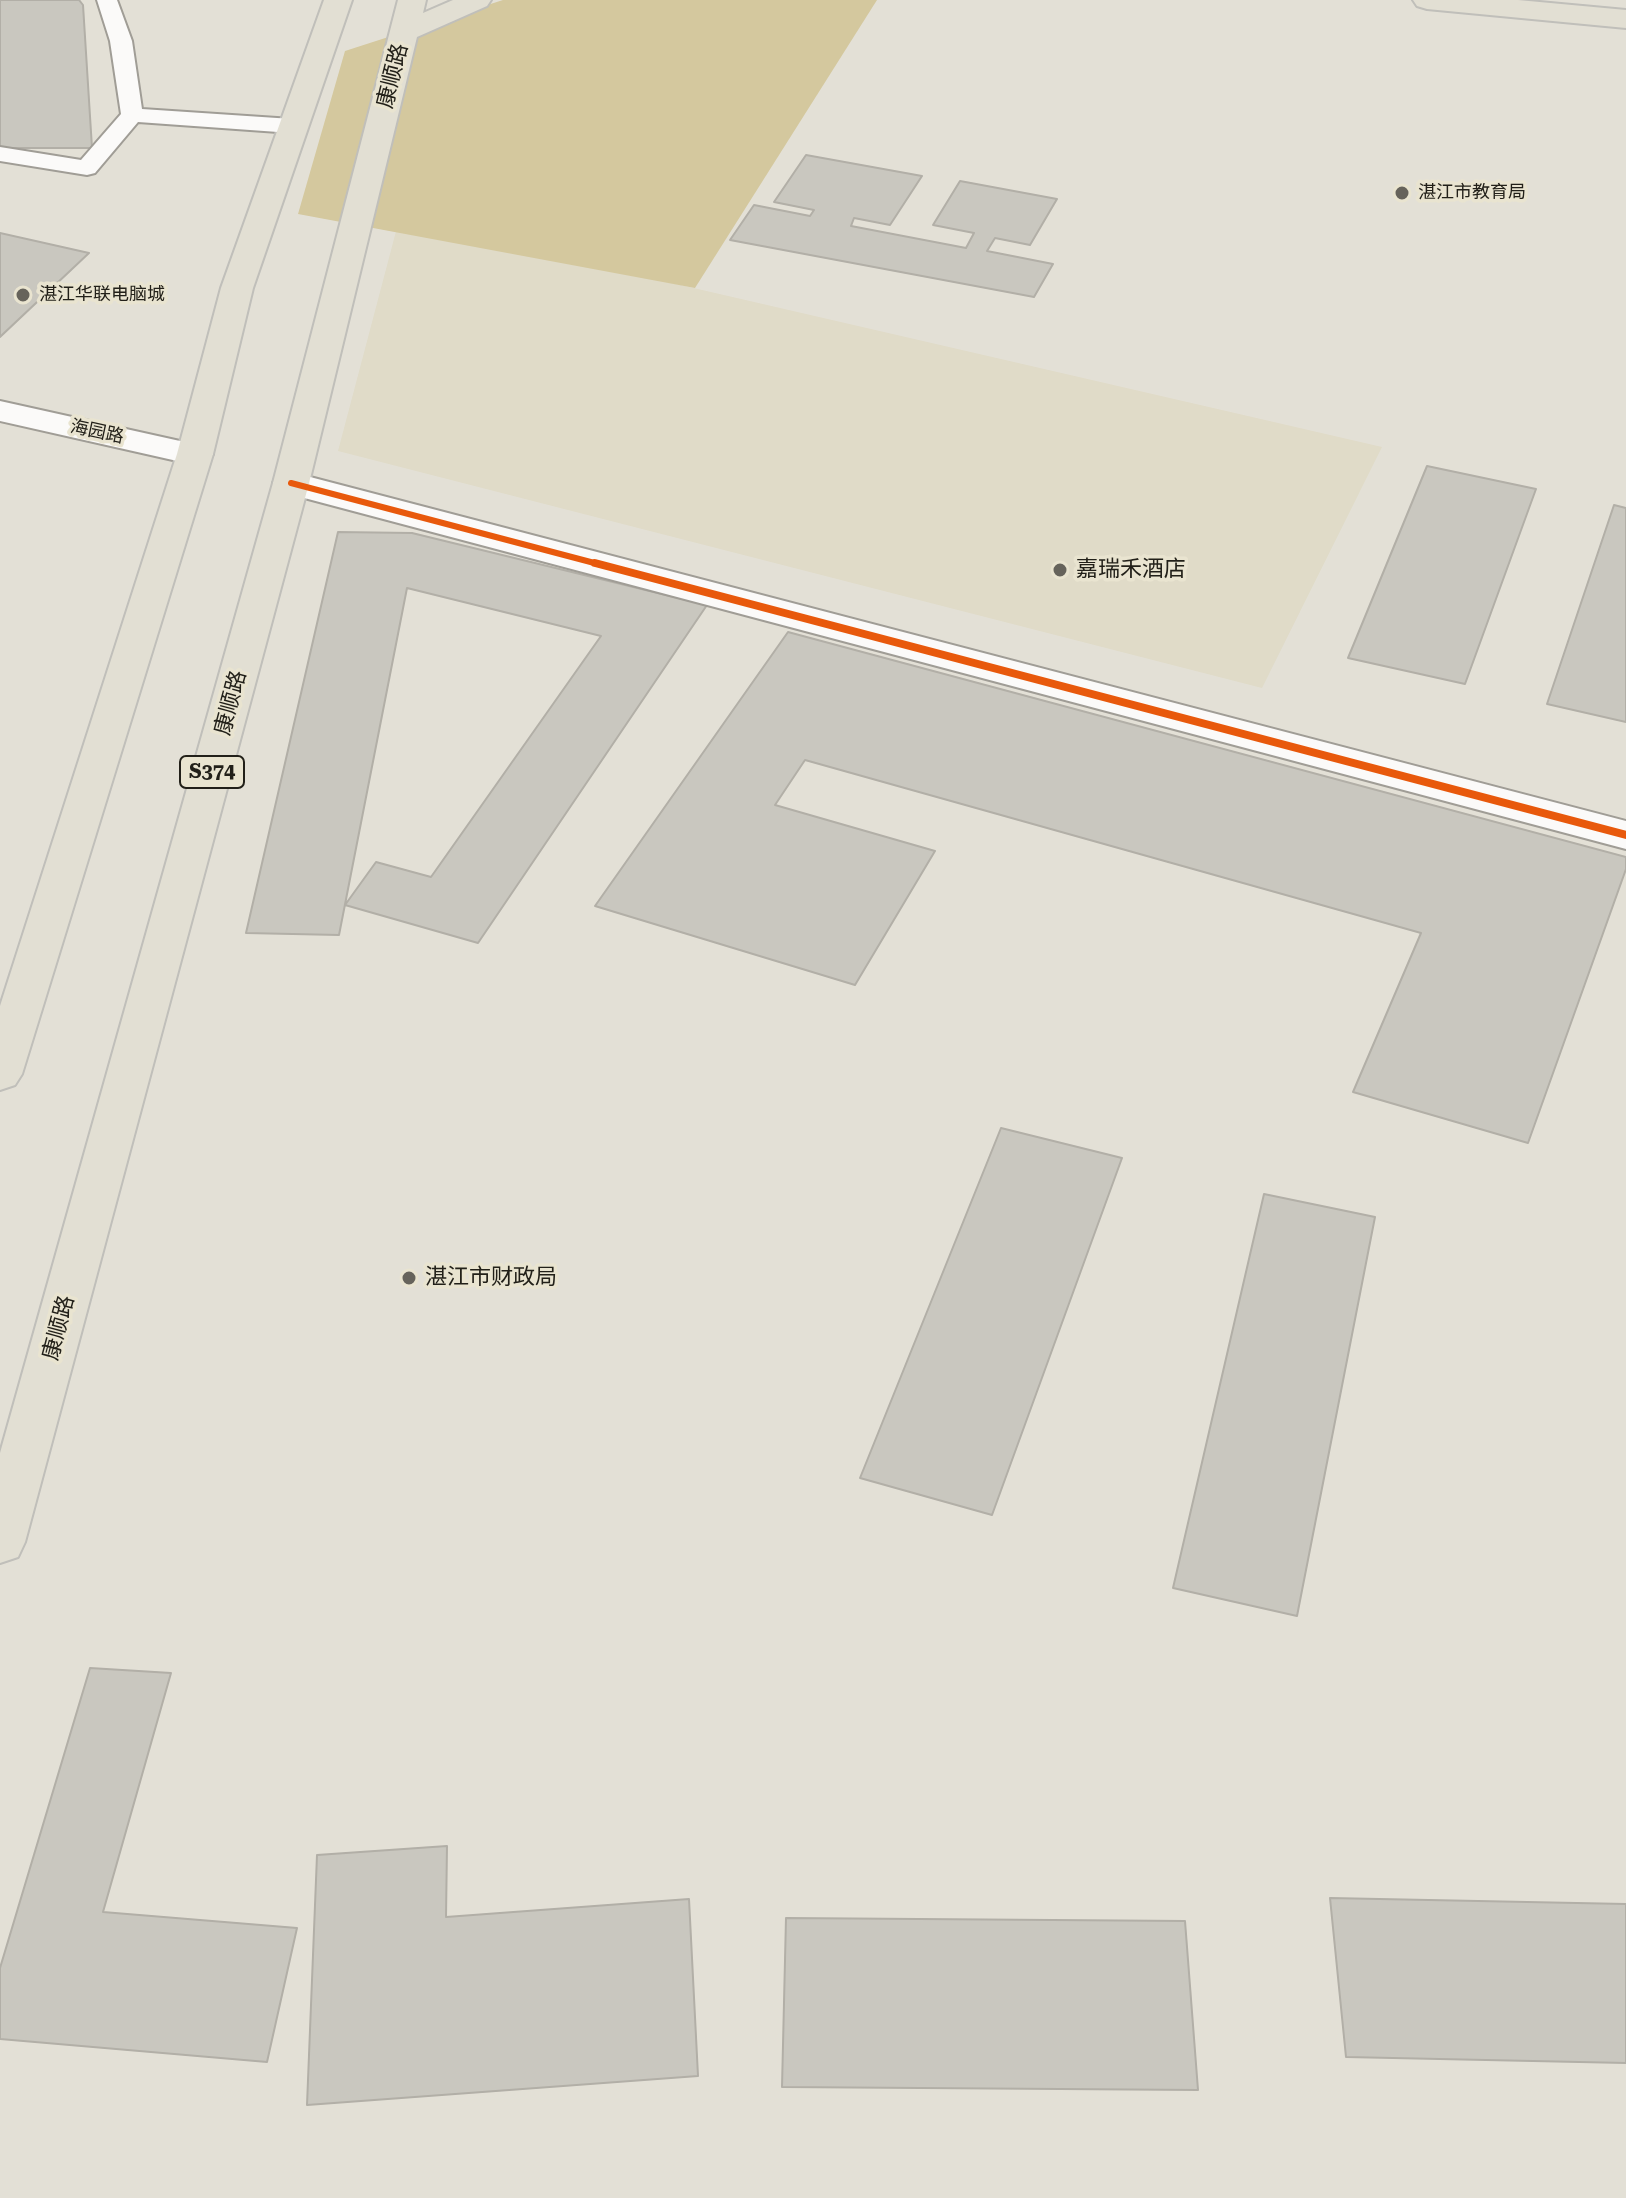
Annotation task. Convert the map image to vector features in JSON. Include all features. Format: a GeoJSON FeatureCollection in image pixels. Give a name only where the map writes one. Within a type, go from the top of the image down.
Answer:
{"type":"FeatureCollection","features":[{"type":"Feature","properties":{"kind":"main road"},"geometry":{"type":"LineString","coordinates":[[0,1074],[195,454],[237,288],[292,126],[316,24],[338,0]]}},
{"type":"Feature","properties":{"kind":"main road"},"geometry":{"type":"LineString","coordinates":[[408,16],[477,0]]}},
{"type":"Feature","properties":{"kind":"main road"},"geometry":{"type":"LineString","coordinates":[[1427,0],[1626,19]]}},
{"type":"Feature","properties":{"kind":"main road","name":"康顺路"},"geometry":{"type":"LineString","coordinates":[[0,1542],[291,483],[408,16]]}},
{"type":"Feature","properties":{"kind":"street","name":"海园路"},"geometry":{"type":"LineString","coordinates":[[0,411],[195,454]]}},
{"type":"Feature","properties":{"kind":"street"},"geometry":{"type":"LineString","coordinates":[[291,483],[1626,835]]}},
{"type":"Feature","properties":{"kind":"lane"},"geometry":{"type":"LineString","coordinates":[[0,154],[87,168],[132,115],[121,41],[107,0]]}},
{"type":"Feature","properties":{"kind":"lane"},"geometry":{"type":"LineString","coordinates":[[132,115],[292,126]]}},
{"type":"Feature","properties":{"kind":"shaded area"},"geometry":{"type":"Polygon","coordinates":[[[503,0],[877,0],[695,288],[298,214],[345,51],[503,0]]]}},
{"type":"Feature","properties":{"kind":"shaded area","name":"嘉瑞禾酒店"},"geometry":{"type":"Polygon","coordinates":[[[399,220],[1382,447],[1262,688],[338,451],[399,220]]]}},
{"type":"Feature","properties":{"kind":"building"},"geometry":{"type":"Polygon","coordinates":[[[0,0],[79,0],[83,5],[92,148],[0,148],[0,0]]]}},
{"type":"Feature","properties":{"kind":"building"},"geometry":{"type":"Polygon","coordinates":[[[806,155],[922,176],[890,225],[854,218],[851,226],[966,248],[974,233],[933,225],[960,181],[1057,199],[1030,245],[995,238],[987,251],[1053,264],[1034,297],[730,240],[754,205],[810,216],[814,210],[774,202],[806,155]]]}},
{"type":"Feature","properties":{"kind":"building","name":"湛江华联电脑城"},"geometry":{"type":"Polygon","coordinates":[[[0,233],[89,253],[0,337],[0,233]]]}},
{"type":"Feature","properties":{"kind":"building"},"geometry":{"type":"Polygon","coordinates":[[[1427,466],[1536,489],[1465,684],[1348,658],[1427,466]]]}},
{"type":"Feature","properties":{"kind":"building"},"geometry":{"type":"Polygon","coordinates":[[[1614,505],[1626,508],[1626,722],[1547,704],[1614,505]]]}},
{"type":"Feature","properties":{"kind":"building"},"geometry":{"type":"Polygon","coordinates":[[[338,532],[412,533],[707,605],[478,943],[345,905],[376,862],[431,877],[601,636],[407,588],[339,935],[246,933],[338,532]]]}},
{"type":"Feature","properties":{"kind":"building"},"geometry":{"type":"Polygon","coordinates":[[[788,632],[1626,857],[1626,869],[1528,1143],[1353,1092],[1421,933],[805,760],[775,805],[935,851],[855,985],[595,906],[788,632]]]}},
{"type":"Feature","properties":{"kind":"building"},"geometry":{"type":"Polygon","coordinates":[[[1001,1128],[1122,1158],[992,1515],[860,1478],[1001,1128]]]}},
{"type":"Feature","properties":{"kind":"building"},"geometry":{"type":"Polygon","coordinates":[[[1264,1194],[1375,1217],[1297,1616],[1173,1588],[1264,1194]]]}},
{"type":"Feature","properties":{"kind":"building"},"geometry":{"type":"Polygon","coordinates":[[[90,1668],[171,1673],[103,1912],[297,1928],[267,2062],[0,2039],[0,1968],[90,1668]]]}},
{"type":"Feature","properties":{"kind":"building"},"geometry":{"type":"Polygon","coordinates":[[[447,1846],[446,1917],[689,1899],[698,2076],[307,2105],[317,1855],[447,1846]]]}},
{"type":"Feature","properties":{"kind":"building"},"geometry":{"type":"Polygon","coordinates":[[[1330,1898],[1626,1904],[1626,2063],[1346,2057],[1330,1898]]]}},
{"type":"Feature","properties":{"kind":"building"},"geometry":{"type":"Polygon","coordinates":[[[786,1918],[1185,1921],[1198,2090],[782,2087],[786,1918]]]}},
{"type":"Feature","properties":{"kind":"cycle path"},"geometry":{"type":"LineString","coordinates":[[291,483],[1626,835]]}},
{"type":"Feature","properties":{"kind":"place","name":"湛江市教育局"},"geometry":{"type":"Point","coordinates":[1402,193]}},
{"type":"Feature","properties":{"kind":"place","name":"湛江华联电脑城"},"geometry":{"type":"Point","coordinates":[23,295]}},
{"type":"Feature","properties":{"kind":"place","name":"嘉瑞禾酒店"},"geometry":{"type":"Point","coordinates":[1060,570]}},
{"type":"Feature","properties":{"kind":"place","name":"湛江市财政局"},"geometry":{"type":"Point","coordinates":[409,1278]}}]}
